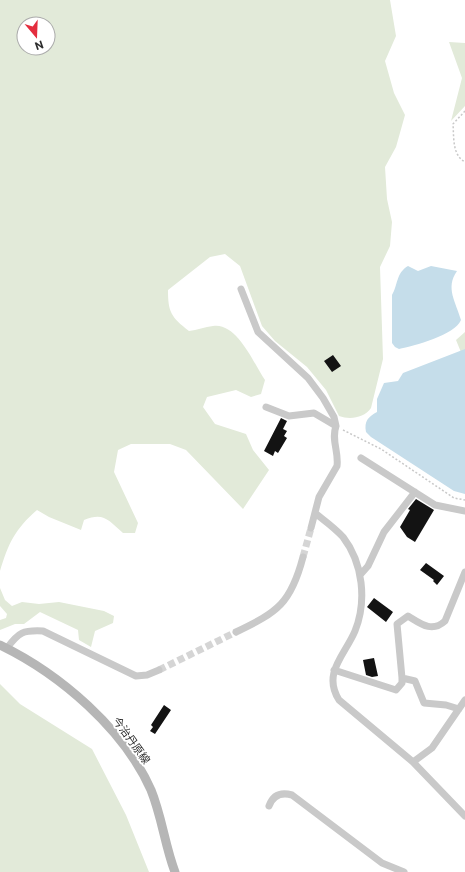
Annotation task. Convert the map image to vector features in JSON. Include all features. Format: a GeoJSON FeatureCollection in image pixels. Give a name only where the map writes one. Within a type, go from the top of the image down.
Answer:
{"type":"FeatureCollection","features":[{"type":"Feature","properties":{"kind":"main road","name":"今治丹原線"},"geometry":{"type":"LineString","coordinates":[[3,646],[43,671],[77,696],[111,728],[129,751],[151,791],[165,833],[171,860],[176,872]]}},
{"type":"Feature","properties":{"kind":"street"},"geometry":{"type":"LineString","coordinates":[[241,289],[258,332],[308,378],[334,416],[336,426],[334,446],[338,460],[337,466],[319,497],[311,528]]}},
{"type":"Feature","properties":{"kind":"street"},"geometry":{"type":"LineString","coordinates":[[266,407],[289,416],[314,414],[336,426]]}},
{"type":"Feature","properties":{"kind":"street"},"geometry":{"type":"LineString","coordinates":[[361,458],[435,505],[465,511]]}},
{"type":"Feature","properties":{"kind":"street"},"geometry":{"type":"LineString","coordinates":[[360,575],[368,566],[384,532],[415,492]]}},
{"type":"Feature","properties":{"kind":"street"},"geometry":{"type":"LineString","coordinates":[[315,514],[333,527],[343,537],[350,548],[360,575],[362,605],[359,619],[348,645],[334,670],[332,680],[334,692],[339,700],[413,762],[465,816]]}},
{"type":"Feature","properties":{"kind":"street"},"geometry":{"type":"LineString","coordinates":[[236,632],[271,614],[280,606],[294,585],[303,557]]}},
{"type":"Feature","properties":{"kind":"street"},"geometry":{"type":"LineString","coordinates":[[334,670],[394,690],[402,683],[397,624],[408,616],[423,626],[430,628],[439,626],[445,621],[465,572]]}},
{"type":"Feature","properties":{"kind":"street"},"geometry":{"type":"LineString","coordinates":[[3,646],[20,633],[30,630],[43,631],[136,676],[159,670]]}},
{"type":"Feature","properties":{"kind":"street"},"geometry":{"type":"LineString","coordinates":[[402,678],[415,681],[424,703],[446,705],[459,709]]}},
{"type":"Feature","properties":{"kind":"street"},"geometry":{"type":"LineString","coordinates":[[413,762],[432,748],[465,700]]}},
{"type":"Feature","properties":{"kind":"street"},"geometry":{"type":"LineString","coordinates":[[269,806],[271,800],[277,795],[284,792],[292,795],[382,863],[404,872]]}},
{"type":"Feature","properties":{"kind":"path"},"geometry":{"type":"LineString","coordinates":[[465,111],[453,124],[455,151],[459,159],[465,162]]}},
{"type":"Feature","properties":{"kind":"path"},"geometry":{"type":"LineString","coordinates":[[336,426],[381,449],[454,498],[465,500]]}},
{"type":"Feature","properties":{"kind":"green space"},"geometry":{"type":"Polygon","coordinates":[[[0,0],[390,0],[396,36],[385,61],[394,93],[405,115],[396,147],[385,167],[387,199],[392,222],[390,246],[380,267],[383,359],[371,408],[361,416],[348,418],[339,416],[326,390],[307,367],[275,341],[262,326],[240,266],[225,254],[210,257],[168,290],[169,304],[174,318],[189,331],[213,326],[230,330],[244,346],[265,380],[261,394],[251,397],[236,390],[207,397],[203,407],[215,424],[246,434],[253,450],[269,470],[243,509],[186,450],[170,444],[131,444],[118,450],[114,472],[138,523],[135,533],[123,533],[109,521],[101,517],[84,520],[81,530],[49,517],[37,510],[23,524],[13,538],[0,571],[0,0]]]}},
{"type":"Feature","properties":{"kind":"green space"},"geometry":{"type":"Polygon","coordinates":[[[449,42],[465,43],[465,106],[451,121],[462,78],[449,42]]]}},
{"type":"Feature","properties":{"kind":"green space"},"geometry":{"type":"Polygon","coordinates":[[[465,332],[465,362],[456,340],[465,332]]]}},
{"type":"Feature","properties":{"kind":"green space"},"geometry":{"type":"Polygon","coordinates":[[[0,588],[5,600],[12,606],[22,602],[39,604],[59,602],[104,611],[114,616],[113,623],[95,631],[91,647],[79,640],[78,630],[40,612],[24,624],[15,624],[0,630],[0,620],[6,618],[7,614],[0,606],[0,588]]]}},
{"type":"Feature","properties":{"kind":"green space"},"geometry":{"type":"Polygon","coordinates":[[[0,684],[20,704],[92,749],[126,815],[149,872],[0,872],[0,684]]]}},
{"type":"Feature","properties":{"kind":"water"},"geometry":{"type":"Polygon","coordinates":[[[408,266],[418,271],[431,266],[457,271],[452,283],[452,289],[454,301],[461,320],[451,330],[443,335],[399,349],[392,343],[392,295],[401,272],[408,266]]]}},
{"type":"Feature","properties":{"kind":"water"},"geometry":{"type":"Polygon","coordinates":[[[465,349],[465,494],[454,491],[371,437],[366,432],[366,422],[377,412],[377,399],[384,383],[398,381],[403,373],[465,349]]]}},
{"type":"Feature","properties":{"kind":"building"},"geometry":{"type":"Polygon","coordinates":[[[333,355],[341,366],[332,372],[324,361],[333,355]]]}},
{"type":"Feature","properties":{"kind":"building"},"geometry":{"type":"Polygon","coordinates":[[[281,418],[287,421],[283,429],[287,431],[284,436],[287,438],[278,453],[275,451],[273,456],[264,451],[281,418]]]}},
{"type":"Feature","properties":{"kind":"building"},"geometry":{"type":"Polygon","coordinates":[[[416,499],[434,510],[415,542],[407,537],[400,527],[410,510],[408,509],[416,499]]]}},
{"type":"Feature","properties":{"kind":"building"},"geometry":{"type":"Polygon","coordinates":[[[426,563],[444,576],[437,585],[433,581],[434,580],[420,570],[426,563]]]}},
{"type":"Feature","properties":{"kind":"building"},"geometry":{"type":"Polygon","coordinates":[[[374,598],[393,612],[386,622],[367,607],[374,598]]]}},
{"type":"Feature","properties":{"kind":"building"},"geometry":{"type":"Polygon","coordinates":[[[374,658],[378,676],[372,677],[366,675],[363,660],[374,658]]]}},
{"type":"Feature","properties":{"kind":"building"},"geometry":{"type":"Polygon","coordinates":[[[164,705],[171,710],[155,734],[150,731],[153,727],[151,725],[164,705]]]}},
{"type":"Feature","properties":{"kind":"tunnel"},"geometry":{"type":"LineString","coordinates":[[303,557],[311,528]]}},
{"type":"Feature","properties":{"kind":"tunnel"},"geometry":{"type":"LineString","coordinates":[[159,670],[236,632]]}}]}
